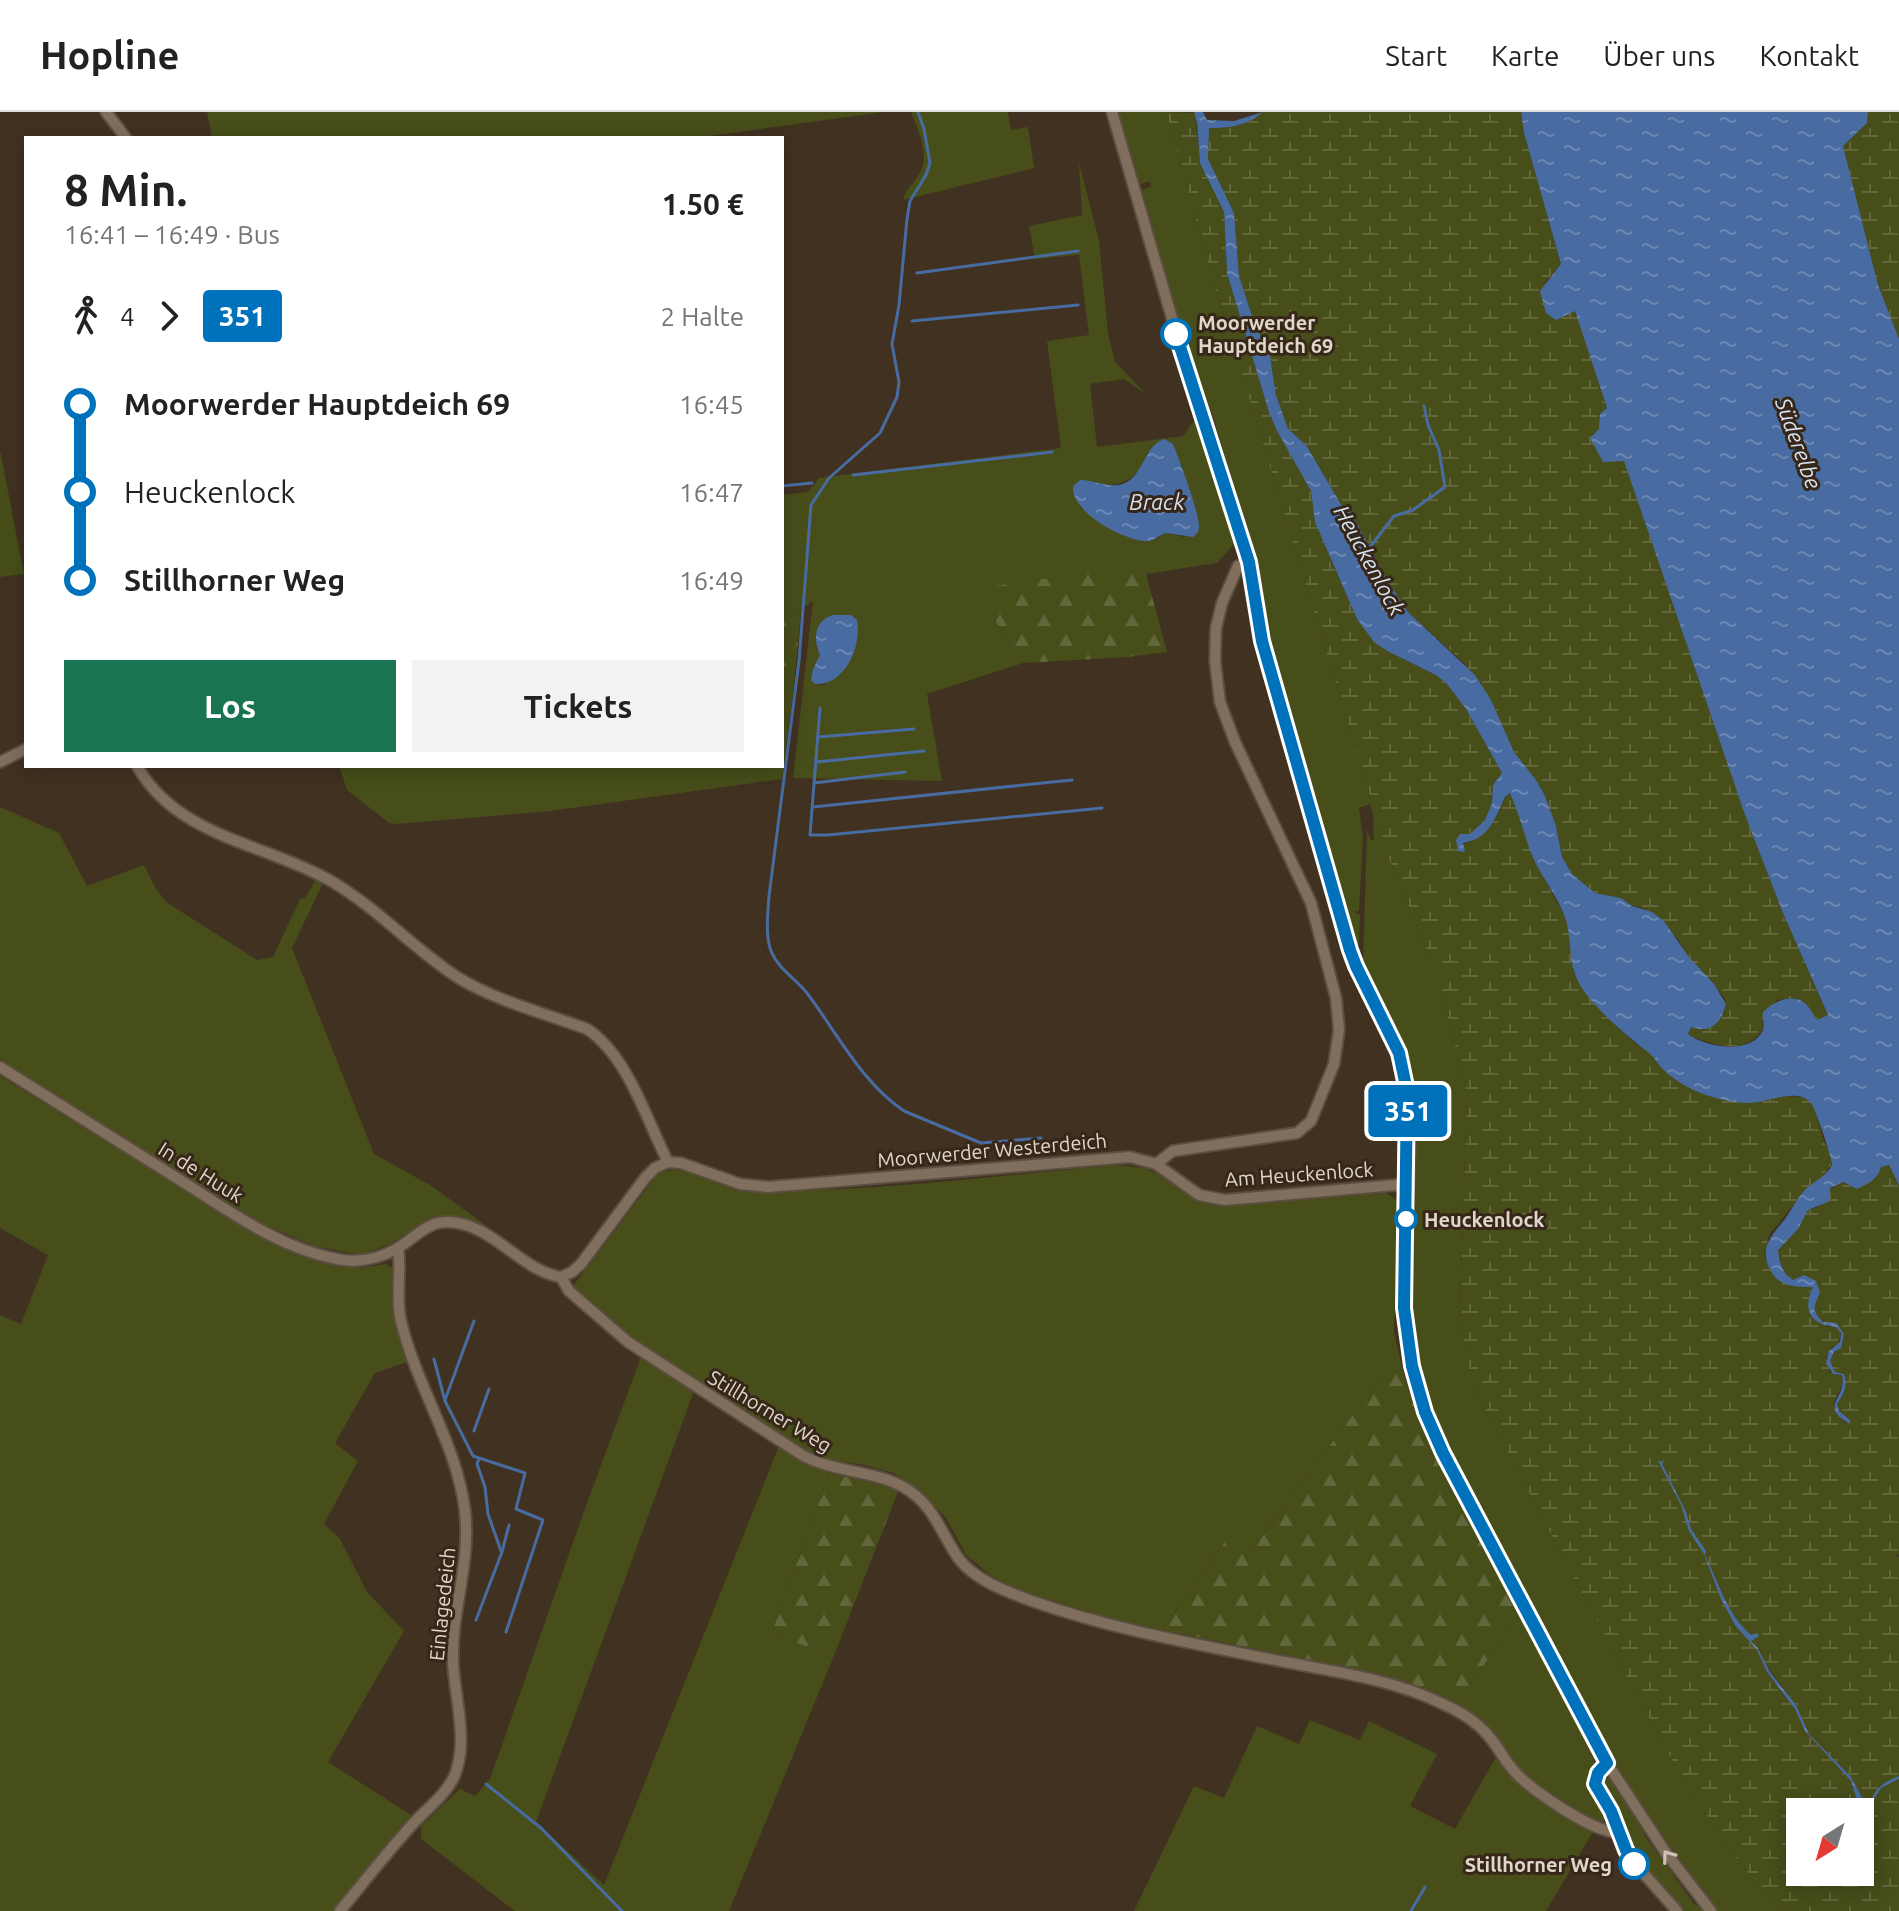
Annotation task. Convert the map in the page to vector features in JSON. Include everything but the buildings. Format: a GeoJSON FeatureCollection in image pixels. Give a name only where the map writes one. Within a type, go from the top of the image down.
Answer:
{"type":"FeatureCollection","features":[{"type":"Feature","properties":{"kind":"street"},"geometry":{"type":"LineString","coordinates":[[106,112],[124,136]]}},
{"type":"Feature","properties":{"kind":"street"},"geometry":{"type":"LineString","coordinates":[[1112,112],[1188,373],[1249,562],[1262,641],[1350,950],[1399,1053],[1407,1091],[1406,1328],[1412,1366],[1425,1412],[1443,1453],[1607,1763],[1666,1853],[1711,1911]]}},
{"type":"Feature","properties":{"kind":"street"},"geometry":{"type":"LineString","coordinates":[[1156,1164],[1173,1151],[1297,1133],[1311,1121],[1334,1064],[1337,1047],[1336,998],[1311,903],[1235,742],[1220,702],[1215,645],[1218,615],[1238,566],[1249,562]]}},
{"type":"Feature","properties":{"kind":"street"},"geometry":{"type":"LineString","coordinates":[[0,762],[24,750]]}},
{"type":"Feature","properties":{"kind":"street"},"geometry":{"type":"LineString","coordinates":[[138,768],[156,793],[185,817],[331,881],[359,899],[407,941],[460,978],[494,995],[587,1029],[615,1053],[668,1162],[655,1168],[645,1178],[581,1264],[561,1277]]}},
{"type":"Feature","properties":{"kind":"street","name":"In de Huuk"},"geometry":{"type":"LineString","coordinates":[[0,1067],[257,1228],[284,1241],[312,1252],[352,1261],[380,1257],[398,1248]]}},
{"type":"Feature","properties":{"kind":"street","name":"Moorwerder Westerdeich"},"geometry":{"type":"LineString","coordinates":[[668,1162],[681,1163],[740,1184],[768,1187],[1115,1157],[1130,1157],[1156,1164]]}},
{"type":"Feature","properties":{"kind":"street","name":"Am Heuckenlock"},"geometry":{"type":"LineString","coordinates":[[1156,1164],[1199,1195],[1225,1200],[1407,1184]]}},
{"type":"Feature","properties":{"kind":"street","name":"Stillhorner Weg"},"geometry":{"type":"LineString","coordinates":[[398,1248],[431,1224],[445,1222],[466,1225],[489,1236],[537,1269],[561,1277],[569,1291],[628,1342],[802,1455],[820,1465],[894,1482],[915,1495],[937,1520],[961,1561],[984,1579],[1033,1601],[1118,1627],[1363,1677],[1423,1695],[1455,1710],[1483,1729],[1528,1784],[1601,1829],[1619,1832]]}},
{"type":"Feature","properties":{"kind":"street","name":"Einlagedeich"},"geometry":{"type":"LineString","coordinates":[[340,1911],[444,1792],[456,1770],[461,1748],[453,1659],[454,1621],[467,1546],[464,1507],[453,1461],[414,1365],[401,1321],[398,1248]]}},
{"type":"Feature","properties":{"kind":"street"},"geometry":{"type":"LineString","coordinates":[[1607,1763],[1598,1773],[1595,1784],[1611,1811],[1629,1857],[1677,1911]]}},
{"type":"Feature","properties":{"kind":"green space"},"geometry":{"type":"Polygon","coordinates":[[[207,112],[884,112],[709,136],[212,136],[207,112]]]}},
{"type":"Feature","properties":{"kind":"green space"},"geometry":{"type":"Polygon","coordinates":[[[911,112],[1008,112],[1011,130],[1028,127],[1034,168],[903,200],[919,175],[924,156],[911,112]]]}},
{"type":"Feature","properties":{"kind":"green space"},"geometry":{"type":"Polygon","coordinates":[[[1119,112],[1166,112],[1210,269],[1390,862],[1437,974],[1467,1094],[1460,1310],[1467,1362],[1476,1392],[1686,1784],[1730,1850],[1781,1911],[1716,1911],[1680,1867],[1609,1753],[1458,1466],[1433,1412],[1418,1362],[1411,1314],[1415,1090],[1406,1050],[1363,963],[1367,830],[1371,840],[1374,840],[1373,813],[1370,804],[1359,808],[1363,837],[1359,911],[1356,911],[1360,914],[1359,945],[1356,946],[1271,648],[1255,552],[1212,414],[1196,378],[1142,190],[1151,186],[1150,181],[1140,184],[1119,112]]]}},
{"type":"Feature","properties":{"kind":"green space"},"geometry":{"type":"Polygon","coordinates":[[[1166,112],[1195,113],[1200,163],[1224,212],[1227,273],[1269,412],[1311,491],[1313,508],[1332,562],[1357,619],[1386,651],[1436,675],[1447,684],[1466,709],[1502,773],[1493,785],[1492,803],[1485,820],[1470,834],[1460,834],[1456,845],[1470,842],[1483,834],[1511,793],[1536,864],[1564,915],[1571,938],[1574,973],[1617,1027],[1651,1054],[1661,1067],[1710,1096],[1747,1103],[1786,1096],[1810,1100],[1824,1142],[1832,1155],[1832,1164],[1821,1178],[1805,1190],[1769,1235],[1764,1257],[1786,1284],[1814,1286],[1804,1275],[1793,1280],[1784,1273],[1778,1250],[1798,1229],[1808,1210],[1818,1207],[1830,1195],[1830,1189],[1844,1182],[1855,1189],[1881,1167],[1889,1165],[1899,1185],[1899,1555],[1893,1553],[1899,1557],[1899,1776],[1880,1786],[1873,1798],[1862,1798],[1851,1777],[1809,1734],[1796,1705],[1760,1657],[1767,1672],[1795,1709],[1805,1731],[1851,1781],[1856,1798],[1786,1798],[1786,1886],[1874,1886],[1874,1799],[1881,1788],[1899,1779],[1899,1911],[1781,1911],[1755,1881],[1708,1818],[1666,1750],[1476,1392],[1467,1362],[1460,1310],[1467,1094],[1437,974],[1390,862],[1210,269],[1166,112]],[[1814,1286],[1809,1295],[1809,1310],[1827,1327],[1836,1327],[1841,1333],[1838,1345],[1832,1347],[1826,1358],[1830,1372],[1842,1375],[1834,1407],[1845,1423],[1850,1420],[1839,1411],[1837,1404],[1846,1381],[1844,1373],[1835,1372],[1830,1361],[1841,1348],[1844,1334],[1831,1322],[1823,1323],[1817,1315],[1814,1309],[1820,1293],[1814,1286]]]}},
{"type":"Feature","properties":{"kind":"green space"},"geometry":{"type":"Polygon","coordinates":[[[1263,112],[1521,112],[1524,133],[1561,264],[1545,283],[1575,311],[1607,409],[1600,414],[1603,461],[1624,460],[1745,815],[1828,1016],[1817,1020],[1804,1006],[1785,999],[1777,1000],[1762,1021],[1764,1027],[1749,1042],[1721,1045],[1688,1033],[1691,1027],[1697,1029],[1724,1013],[1724,997],[1689,957],[1678,939],[1643,908],[1632,906],[1621,898],[1595,893],[1572,874],[1562,857],[1556,826],[1545,796],[1514,752],[1491,700],[1464,663],[1408,612],[1351,512],[1342,506],[1306,445],[1288,429],[1276,395],[1270,357],[1239,276],[1234,213],[1208,159],[1209,128],[1238,125],[1263,112]]]}},
{"type":"Feature","properties":{"kind":"green space"},"geometry":{"type":"Polygon","coordinates":[[[1868,112],[1899,112],[1899,339],[1878,285],[1843,146],[1867,123],[1868,112]]]}},
{"type":"Feature","properties":{"kind":"green space"},"geometry":{"type":"Polygon","coordinates":[[[1079,163],[1099,240],[1108,333],[1115,362],[1147,395],[1124,379],[1090,384],[1097,447],[1183,436],[1197,416],[1235,543],[1217,563],[1146,574],[1076,574],[994,619],[1023,663],[927,694],[942,781],[793,778],[813,601],[801,609],[784,611],[784,495],[808,492],[819,478],[1061,448],[1047,341],[1089,335],[1079,255],[1035,259],[1029,226],[1082,215],[1079,163]],[[1148,452],[1132,477],[1121,483],[1105,485],[1079,506],[1094,518],[1136,540],[1155,540],[1166,533],[1184,537],[1199,530],[1181,464],[1148,452]],[[833,615],[816,647],[820,655],[815,684],[824,685],[856,643],[857,620],[851,615],[833,615]]]}},
{"type":"Feature","properties":{"kind":"green space"},"geometry":{"type":"Polygon","coordinates":[[[0,450],[24,574],[0,577],[0,450]]]}},
{"type":"Feature","properties":{"kind":"green space"},"geometry":{"type":"Polygon","coordinates":[[[1076,574],[1146,574],[1167,652],[1023,663],[994,619],[995,586],[1076,574]]]}},
{"type":"Feature","properties":{"kind":"green space"},"geometry":{"type":"Polygon","coordinates":[[[801,609],[794,685],[784,682],[784,611],[801,609]]]}},
{"type":"Feature","properties":{"kind":"green space"},"geometry":{"type":"Polygon","coordinates":[[[784,682],[794,685],[784,763],[784,682]]]}},
{"type":"Feature","properties":{"kind":"green space"},"geometry":{"type":"Polygon","coordinates":[[[340,768],[783,768],[782,779],[550,811],[397,824],[389,823],[347,790],[340,768]]]}},
{"type":"Feature","properties":{"kind":"green space"},"geometry":{"type":"Polygon","coordinates":[[[0,807],[59,833],[87,886],[144,865],[166,902],[257,960],[273,957],[300,899],[305,898],[316,879],[323,883],[292,948],[374,1154],[430,1185],[534,1260],[470,1220],[430,1218],[390,1244],[361,1255],[314,1246],[260,1223],[0,1059],[0,807]]]}},
{"type":"Feature","properties":{"kind":"green space"},"geometry":{"type":"Polygon","coordinates":[[[0,1076],[254,1233],[310,1258],[359,1268],[386,1264],[393,1268],[393,1306],[407,1362],[375,1373],[335,1443],[358,1461],[324,1524],[340,1539],[367,1592],[404,1631],[328,1762],[411,1815],[333,1911],[0,1911],[0,1315],[21,1324],[48,1255],[0,1228],[0,1076]]]}},
{"type":"Feature","properties":{"kind":"green space"},"geometry":{"type":"Polygon","coordinates":[[[1118,1165],[1145,1168],[1166,1178],[1185,1193],[1207,1203],[1226,1206],[1386,1193],[1400,1202],[1394,1331],[1399,1354],[1245,1557],[1224,1543],[1162,1630],[1119,1621],[1019,1590],[990,1575],[966,1555],[946,1518],[919,1490],[893,1473],[860,1464],[826,1460],[794,1445],[644,1348],[573,1286],[657,1175],[667,1171],[687,1171],[738,1189],[769,1191],[899,1185],[1118,1165]]]}},
{"type":"Feature","properties":{"kind":"green space"},"geometry":{"type":"Polygon","coordinates":[[[1399,1354],[1408,1388],[1434,1454],[1521,1611],[1457,1704],[1364,1671],[1162,1630],[1225,1542],[1246,1556],[1399,1354]]]}},
{"type":"Feature","properties":{"kind":"green space"},"geometry":{"type":"Polygon","coordinates":[[[641,1357],[694,1391],[536,1822],[604,1885],[779,1446],[829,1473],[772,1632],[833,1658],[729,1911],[515,1911],[421,1839],[421,1826],[460,1789],[475,1796],[490,1779],[641,1357]]]}},
{"type":"Feature","properties":{"kind":"green space"},"geometry":{"type":"Polygon","coordinates":[[[829,1473],[899,1489],[833,1658],[772,1632],[829,1473]]]}},
{"type":"Feature","properties":{"kind":"green space"},"geometry":{"type":"Polygon","coordinates":[[[1521,1611],[1594,1749],[1590,1786],[1606,1817],[1603,1822],[1596,1823],[1534,1784],[1517,1768],[1485,1724],[1457,1704],[1521,1611]]]}},
{"type":"Feature","properties":{"kind":"green space"},"geometry":{"type":"Polygon","coordinates":[[[1310,1720],[1360,1740],[1369,1721],[1437,1754],[1410,1806],[1455,1829],[1496,1757],[1514,1778],[1594,1830],[1546,1911],[1134,1911],[1194,1786],[1224,1798],[1257,1726],[1299,1744],[1310,1720]]]}},
{"type":"Feature","properties":{"kind":"green space"},"geometry":{"type":"Polygon","coordinates":[[[1606,1777],[1611,1779],[1644,1830],[1644,1835],[1695,1905],[1700,1905],[1705,1911],[1684,1911],[1638,1857],[1619,1807],[1602,1783],[1606,1777]]]}},
{"type":"Feature","properties":{"kind":"water","name":"Süderelbe"},"geometry":{"type":"Polygon","coordinates":[[[1194,112],[1203,112],[1207,120],[1234,121],[1263,112],[1238,125],[1209,128],[1208,159],[1234,213],[1239,276],[1270,357],[1276,395],[1288,429],[1306,445],[1342,506],[1351,512],[1408,612],[1475,675],[1491,700],[1514,752],[1545,796],[1556,826],[1562,857],[1572,874],[1595,893],[1621,898],[1663,920],[1726,1004],[1714,1025],[1704,1029],[1691,1027],[1688,1034],[1705,1043],[1727,1047],[1749,1043],[1757,1038],[1764,1028],[1763,1012],[1786,999],[1793,998],[1805,1003],[1817,1020],[1828,1015],[1783,913],[1745,815],[1624,461],[1603,462],[1590,438],[1599,429],[1600,414],[1607,408],[1575,311],[1556,320],[1546,313],[1540,291],[1561,264],[1524,133],[1521,112],[1868,112],[1867,123],[1843,146],[1878,285],[1899,339],[1899,1185],[1889,1165],[1881,1167],[1875,1178],[1856,1189],[1844,1182],[1830,1188],[1830,1201],[1808,1210],[1798,1229],[1778,1250],[1782,1267],[1789,1277],[1793,1280],[1804,1275],[1816,1281],[1820,1293],[1815,1312],[1823,1322],[1836,1323],[1844,1334],[1841,1348],[1834,1352],[1830,1361],[1835,1372],[1844,1374],[1845,1390],[1837,1404],[1850,1424],[1840,1418],[1835,1407],[1843,1383],[1842,1375],[1833,1374],[1826,1363],[1829,1351],[1840,1342],[1841,1333],[1836,1327],[1814,1319],[1808,1302],[1813,1287],[1795,1286],[1779,1280],[1771,1271],[1766,1256],[1771,1237],[1800,1196],[1832,1165],[1811,1103],[1797,1096],[1755,1103],[1732,1102],[1694,1090],[1670,1075],[1596,1006],[1575,974],[1564,915],[1535,862],[1510,793],[1485,832],[1463,843],[1465,852],[1458,851],[1456,840],[1460,834],[1470,834],[1485,820],[1492,803],[1493,785],[1502,773],[1466,709],[1447,684],[1374,642],[1357,619],[1315,522],[1311,491],[1269,412],[1227,273],[1224,212],[1200,163],[1194,112]]]}},
{"type":"Feature","properties":{"kind":"water","name":"Brack"},"geometry":{"type":"Polygon","coordinates":[[[1164,439],[1173,444],[1196,509],[1199,528],[1193,537],[1166,533],[1150,541],[1133,539],[1099,522],[1080,505],[1074,496],[1073,486],[1080,480],[1114,485],[1127,482],[1151,449],[1164,439]]]}},
{"type":"Feature","properties":{"kind":"water"},"geometry":{"type":"Polygon","coordinates":[[[833,615],[851,615],[857,620],[857,641],[843,671],[826,683],[815,684],[811,680],[820,655],[816,643],[817,631],[822,622],[833,615]]]}},
{"type":"Feature","properties":{"kind":"water"},"geometry":{"type":"Polygon","coordinates":[[[1657,1459],[1660,1462],[1664,1460],[1662,1464],[1686,1512],[1691,1529],[1706,1551],[1705,1555],[1729,1607],[1751,1635],[1757,1633],[1759,1636],[1751,1641],[1796,1705],[1809,1734],[1851,1777],[1862,1798],[1856,1798],[1851,1781],[1805,1731],[1795,1709],[1767,1672],[1757,1650],[1735,1625],[1721,1599],[1704,1554],[1689,1531],[1681,1505],[1657,1459]]]}},
{"type":"Feature","properties":{"kind":"water"},"geometry":{"type":"Polygon","coordinates":[[[1899,1776],[1899,1779],[1881,1788],[1874,1799],[1881,1786],[1899,1776]]]}},
{"type":"Feature","properties":{"kind":"waterway"},"geometry":{"type":"LineString","coordinates":[[918,112],[930,163],[910,201],[907,219],[892,344],[899,382],[897,397],[880,433],[829,478],[811,505],[799,661],[769,896],[768,938],[778,963],[807,993],[863,1072],[904,1111],[981,1143],[1041,1138]]}},
{"type":"Feature","properties":{"kind":"waterway"},"geometry":{"type":"LineString","coordinates":[[917,273],[1078,251]]}},
{"type":"Feature","properties":{"kind":"waterway"},"geometry":{"type":"LineString","coordinates":[[912,321],[1078,305]]}},
{"type":"Feature","properties":{"kind":"waterway"},"geometry":{"type":"LineString","coordinates":[[1370,547],[1394,516],[1413,510],[1445,487],[1439,450],[1424,406]]}},
{"type":"Feature","properties":{"kind":"waterway"},"geometry":{"type":"LineString","coordinates":[[853,475],[1052,452]]}},
{"type":"Feature","properties":{"kind":"waterway"},"geometry":{"type":"LineString","coordinates":[[784,486],[812,483]]}},
{"type":"Feature","properties":{"kind":"waterway"},"geometry":{"type":"LineString","coordinates":[[820,708],[810,835],[1102,808]]}},
{"type":"Feature","properties":{"kind":"waterway"},"geometry":{"type":"LineString","coordinates":[[818,737],[914,729]]}},
{"type":"Feature","properties":{"kind":"waterway"},"geometry":{"type":"LineString","coordinates":[[817,762],[924,751]]}},
{"type":"Feature","properties":{"kind":"waterway"},"geometry":{"type":"LineString","coordinates":[[814,783],[905,772]]}},
{"type":"Feature","properties":{"kind":"waterway"},"geometry":{"type":"LineString","coordinates":[[813,807],[1072,780]]}},
{"type":"Feature","properties":{"kind":"waterway"},"geometry":{"type":"LineString","coordinates":[[445,1400],[474,1321]]}},
{"type":"Feature","properties":{"kind":"waterway"},"geometry":{"type":"LineString","coordinates":[[434,1359],[445,1401],[473,1456],[525,1473],[516,1509],[543,1520],[506,1632]]}},
{"type":"Feature","properties":{"kind":"waterway"},"geometry":{"type":"LineString","coordinates":[[474,1431],[489,1389]]}},
{"type":"Feature","properties":{"kind":"waterway"},"geometry":{"type":"LineString","coordinates":[[479,1459],[477,1464],[485,1487],[488,1514],[501,1551]]}},
{"type":"Feature","properties":{"kind":"waterway"},"geometry":{"type":"LineString","coordinates":[[476,1620],[509,1525]]}},
{"type":"Feature","properties":{"kind":"waterway"},"geometry":{"type":"LineString","coordinates":[[486,1784],[541,1828],[622,1911]]}},
{"type":"Feature","properties":{"kind":"waterway"},"geometry":{"type":"LineString","coordinates":[[1411,1911],[1425,1887]]}},
{"type":"Feature","properties":{"kind":"bus line","name":"351"},"geometry":{"type":"LineString","coordinates":[[1176,334],[1249,562],[1262,641],[1350,950],[1399,1053],[1407,1091],[1408,1138],[1404,1308],[1412,1366],[1425,1412],[1443,1453],[1607,1763],[1598,1773],[1595,1784],[1617,1822],[1634,1864]]}},
{"type":"Feature","properties":{"kind":"place","name":"Moorwerder Hauptdeich 69"},"geometry":{"type":"Point","coordinates":[1176,334]}},
{"type":"Feature","properties":{"kind":"place","name":"Heuckenlock"},"geometry":{"type":"Point","coordinates":[1406,1219]}},
{"type":"Feature","properties":{"kind":"place","name":"Stillhorner Weg"},"geometry":{"type":"Point","coordinates":[1634,1864]}}]}
